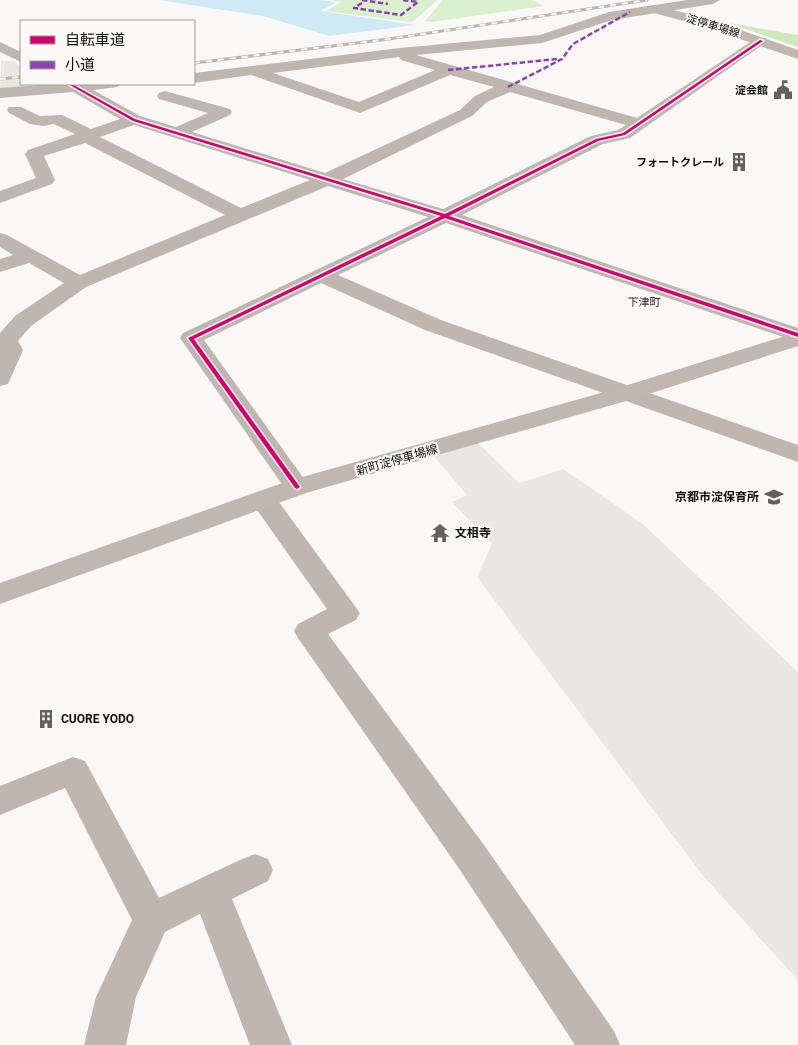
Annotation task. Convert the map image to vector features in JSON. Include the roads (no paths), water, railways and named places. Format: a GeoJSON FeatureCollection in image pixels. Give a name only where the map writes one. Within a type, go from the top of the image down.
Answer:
{"type":"FeatureCollection","features":[{"type":"Feature","properties":{"kind":"main road","name":"淀停車場線"},"geometry":{"type":"LineString","coordinates":[[655,9],[707,23],[798,55]]}},
{"type":"Feature","properties":{"kind":"main road","name":"新町淀停車場線"},"geometry":{"type":"LineString","coordinates":[[0,594],[297,487],[624,394],[798,339]]}},
{"type":"Feature","properties":{"kind":"street"},"geometry":{"type":"LineString","coordinates":[[628,0],[655,9]]}},
{"type":"Feature","properties":{"kind":"street"},"geometry":{"type":"LineString","coordinates":[[195,78],[400,52],[542,39],[609,16],[713,0]]}},
{"type":"Feature","properties":{"kind":"street"},"geometry":{"type":"LineString","coordinates":[[297,487],[191,338],[322,276],[597,140],[624,134],[637,123],[762,42]]}},
{"type":"Feature","properties":{"kind":"street"},"geometry":{"type":"LineString","coordinates":[[0,46],[18,57]]}},
{"type":"Feature","properties":{"kind":"street"},"geometry":{"type":"LineString","coordinates":[[400,52],[407,58],[637,123]]}},
{"type":"Feature","properties":{"kind":"street"},"geometry":{"type":"LineString","coordinates":[[0,59],[18,57]]}},
{"type":"Feature","properties":{"kind":"street"},"geometry":{"type":"LineString","coordinates":[[250,70],[360,108],[448,70]]}},
{"type":"Feature","properties":{"kind":"street"},"geometry":{"type":"LineString","coordinates":[[0,93],[72,85],[138,112],[177,133],[445,216],[798,335]]}},
{"type":"Feature","properties":{"kind":"street"},"geometry":{"type":"LineString","coordinates":[[0,379],[12,350],[3,341],[24,321],[79,283],[328,179],[466,113],[481,99],[508,87]]}},
{"type":"Feature","properties":{"kind":"street"},"geometry":{"type":"LineString","coordinates":[[0,197],[46,180],[34,154],[88,136],[180,89]]}},
{"type":"Feature","properties":{"kind":"street"},"geometry":{"type":"LineString","coordinates":[[165,96],[224,112],[177,133]]}},
{"type":"Feature","properties":{"kind":"street"},"geometry":{"type":"LineString","coordinates":[[15,110],[36,120],[43,121],[56,118],[242,216]]}},
{"type":"Feature","properties":{"kind":"street"},"geometry":{"type":"LineString","coordinates":[[0,239],[79,283]]}},
{"type":"Feature","properties":{"kind":"street"},"geometry":{"type":"LineString","coordinates":[[0,266],[30,256]]}},
{"type":"Feature","properties":{"kind":"street"},"geometry":{"type":"LineString","coordinates":[[322,276],[433,325],[624,394],[796,449]]}},
{"type":"Feature","properties":{"kind":"street"},"geometry":{"type":"LineString","coordinates":[[263,500],[345,613],[309,631],[471,856],[599,1045]]}},
{"type":"Feature","properties":{"kind":"street"},"geometry":{"type":"LineString","coordinates":[[0,801],[73,770],[151,920]]}},
{"type":"Feature","properties":{"kind":"street"},"geometry":{"type":"LineString","coordinates":[[105,1045],[116,997],[151,920],[255,870]]}},
{"type":"Feature","properties":{"kind":"street"},"geometry":{"type":"LineString","coordinates":[[210,891],[271,1045]]}},
{"type":"Feature","properties":{"kind":"water"},"geometry":{"type":"Polygon","coordinates":[[[159,0],[319,0],[336,2],[321,11],[416,25],[329,36],[263,16],[159,0]]]}},
{"type":"Feature","properties":{"kind":"railway"},"geometry":{"type":"LineString","coordinates":[[195,63],[389,39],[647,0]]}},
{"type":"Feature","properties":{"kind":"railway"},"geometry":{"type":"LineString","coordinates":[[0,79],[20,77]]}},
{"type":"Feature","properties":{"kind":"place","name":"淀会館"},"geometry":{"type":"Point","coordinates":[783,90]}},
{"type":"Feature","properties":{"kind":"place","name":"フォートクレール"},"geometry":{"type":"Point","coordinates":[739,162]}},
{"type":"Feature","properties":{"kind":"place","name":"京都市淀保育所"},"geometry":{"type":"Point","coordinates":[774,497]}},
{"type":"Feature","properties":{"kind":"place","name":"文相寺"},"geometry":{"type":"Point","coordinates":[440,533]}},
{"type":"Feature","properties":{"kind":"place","name":"CUORE YODO"},"geometry":{"type":"Point","coordinates":[46,719]}},
{"type":"Feature","properties":{"kind":"district","name":"下津町"},"geometry":{"type":"Point","coordinates":[644,302]}}]}
